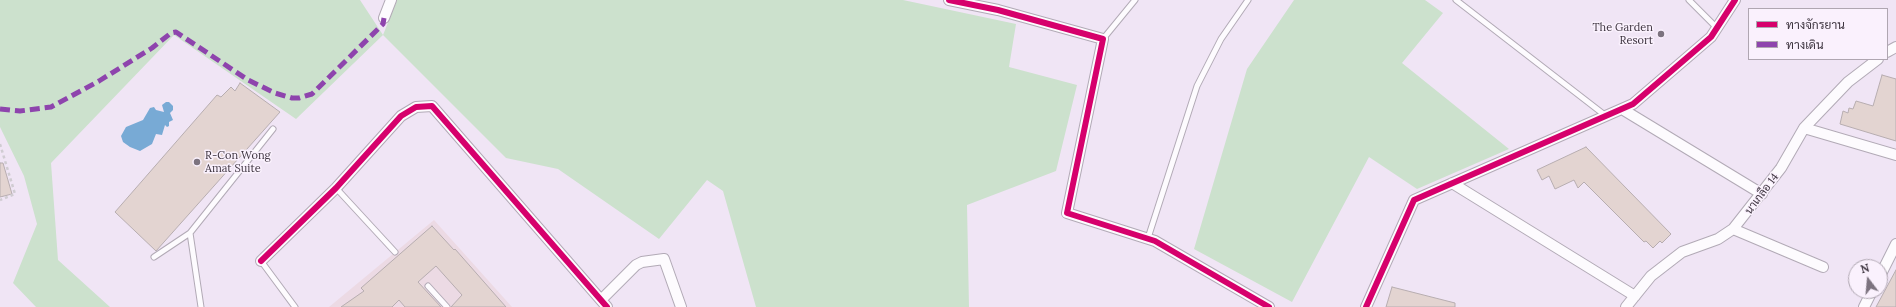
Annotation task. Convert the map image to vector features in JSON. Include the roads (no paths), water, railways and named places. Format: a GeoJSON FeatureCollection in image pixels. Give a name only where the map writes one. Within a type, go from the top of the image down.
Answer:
{"type":"FeatureCollection","features":[{"type":"Feature","properties":{"kind":"street"},"geometry":{"type":"LineString","coordinates":[[384,18],[390,0]]}},
{"type":"Feature","properties":{"kind":"street"},"geometry":{"type":"LineString","coordinates":[[949,0],[998,10],[1103,39],[1066,213],[1155,240],[1269,307]]}},
{"type":"Feature","properties":{"kind":"street"},"geometry":{"type":"LineString","coordinates":[[1366,307],[1414,200],[1633,104],[1711,37],[1735,0]]}},
{"type":"Feature","properties":{"kind":"street","name":"นาเกลือ 14"},"geometry":{"type":"LineString","coordinates":[[1626,307],[1651,276],[1682,252],[1718,239],[1734,229],[1781,168],[1804,128],[1848,82],[1877,60]]}},
{"type":"Feature","properties":{"kind":"street"},"geometry":{"type":"LineString","coordinates":[[261,261],[336,188],[401,116],[416,107],[432,106],[604,303],[636,265],[642,262],[664,259],[681,307]]}},
{"type":"Feature","properties":{"kind":"street"},"geometry":{"type":"LineString","coordinates":[[1622,108],[1762,194]]}},
{"type":"Feature","properties":{"kind":"street"},"geometry":{"type":"LineString","coordinates":[[1804,128],[1896,155]]}},
{"type":"Feature","properties":{"kind":"street"},"geometry":{"type":"LineString","coordinates":[[1452,184],[1635,296]]}},
{"type":"Feature","properties":{"kind":"street"},"geometry":{"type":"LineString","coordinates":[[1734,229],[1823,267]]}},
{"type":"Feature","properties":{"kind":"street"},"geometry":{"type":"LineString","coordinates":[[1888,260],[1896,244]]}},
{"type":"Feature","properties":{"kind":"street"},"geometry":{"type":"LineString","coordinates":[[1248,307],[1255,299]]}},
{"type":"Feature","properties":{"kind":"lane"},"geometry":{"type":"LineString","coordinates":[[1103,39],[1135,0]]}},
{"type":"Feature","properties":{"kind":"lane"},"geometry":{"type":"LineString","coordinates":[[1148,238],[1197,86],[1221,39],[1248,0]]}},
{"type":"Feature","properties":{"kind":"lane"},"geometry":{"type":"LineString","coordinates":[[1456,0],[1606,116]]}},
{"type":"Feature","properties":{"kind":"lane"},"geometry":{"type":"LineString","coordinates":[[1689,0],[1717,28]]}},
{"type":"Feature","properties":{"kind":"lane"},"geometry":{"type":"LineString","coordinates":[[154,257],[190,233],[273,129]]}},
{"type":"Feature","properties":{"kind":"lane"},"geometry":{"type":"LineString","coordinates":[[336,188],[395,252]]}},
{"type":"Feature","properties":{"kind":"lane"},"geometry":{"type":"LineString","coordinates":[[190,233],[201,307]]}},
{"type":"Feature","properties":{"kind":"lane"},"geometry":{"type":"LineString","coordinates":[[261,261],[295,307]]}},
{"type":"Feature","properties":{"kind":"lane"},"geometry":{"type":"LineString","coordinates":[[428,286],[447,307]]}},
{"type":"Feature","properties":{"kind":"water"},"geometry":{"type":"Polygon","coordinates":[[[169,102],[173,106],[173,110],[170,113],[173,120],[169,122],[169,126],[167,127],[165,125],[162,135],[156,134],[152,144],[140,151],[123,142],[121,136],[126,127],[143,120],[150,108],[154,107],[156,110],[164,112],[162,105],[169,102]]]}},
{"type":"Feature","properties":{"kind":"place","name":"The Garden Resort"},"geometry":{"type":"Point","coordinates":[1661,34]}},
{"type":"Feature","properties":{"kind":"place","name":"R-Con Wong Amat Suite"},"geometry":{"type":"Point","coordinates":[197,162]}}]}
